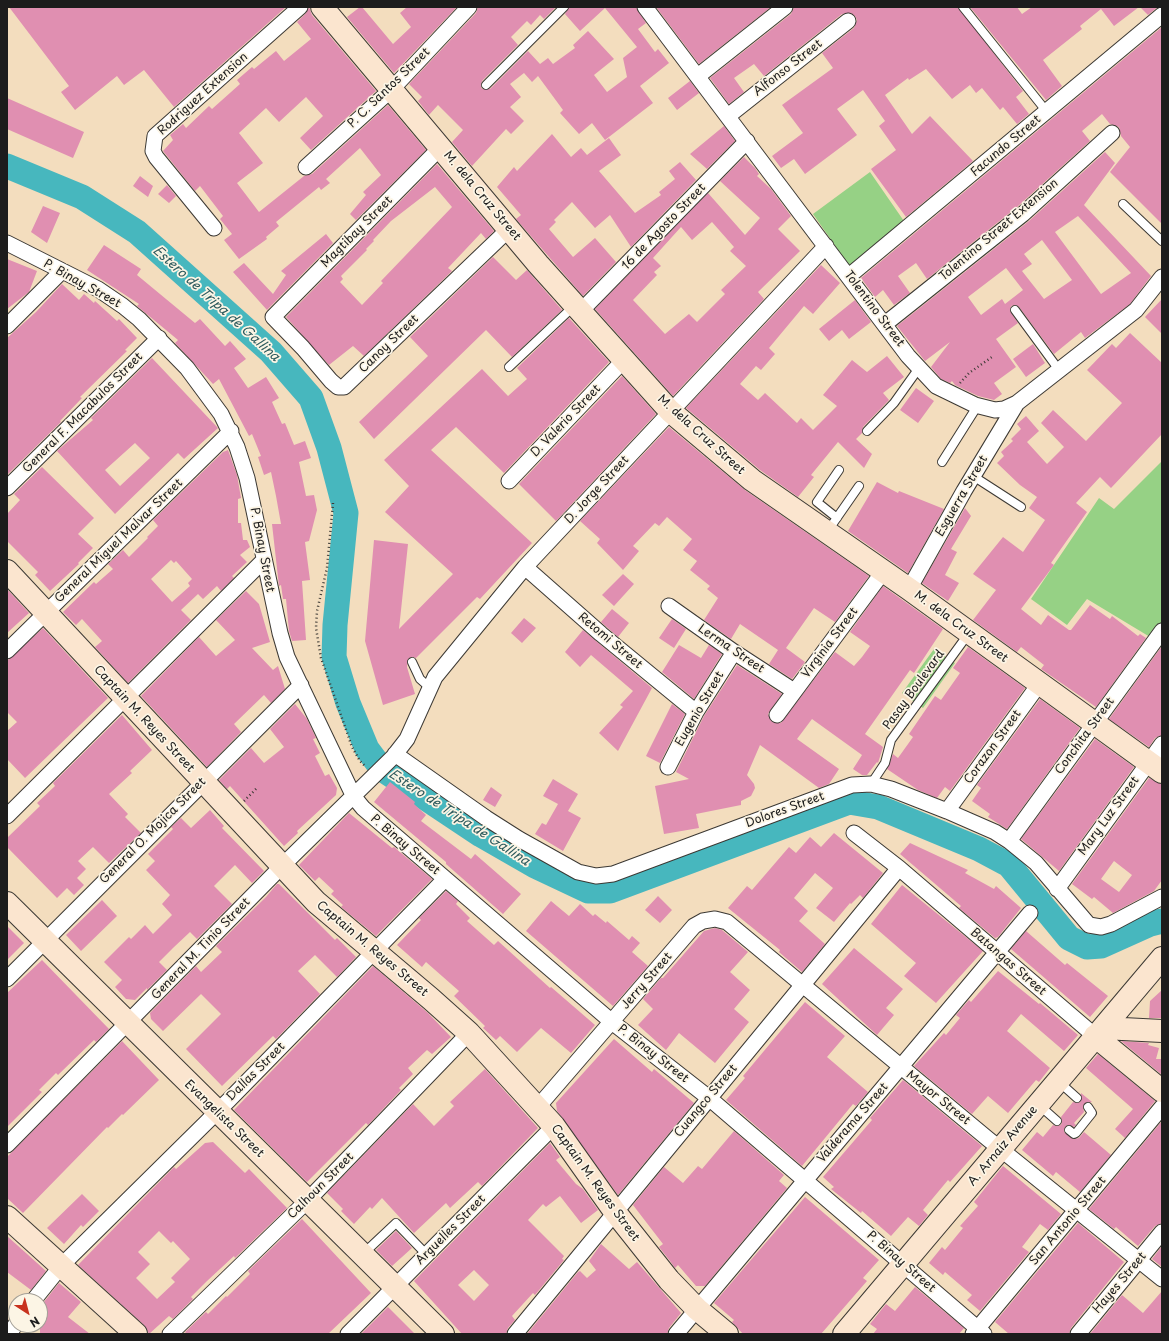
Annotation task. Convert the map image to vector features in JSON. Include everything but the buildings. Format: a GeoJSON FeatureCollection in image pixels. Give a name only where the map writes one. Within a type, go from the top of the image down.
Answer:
{"type":"FeatureCollection","features":[{"type":"Feature","properties":{"kind":"street","name":"Rodriguez Extension"},"geometry":{"type":"LineString","coordinates":[[214,228],[156,157],[153,151],[155,136],[300,7]]}},
{"type":"Feature","properties":{"kind":"street","name":"M. dela Cruz Street"},"geometry":{"type":"LineString","coordinates":[[322,7],[577,309],[670,411],[752,480],[811,509],[832,525],[883,572],[909,589],[1155,767]]}},
{"type":"Feature","properties":{"kind":"street","name":"P. C. Santos Street"},"geometry":{"type":"LineString","coordinates":[[306,167],[392,89],[469,7]]}},
{"type":"Feature","properties":{"kind":"street","name":"Tolentino Street"},"geometry":{"type":"LineString","coordinates":[[645,7],[885,324],[919,368],[936,386],[978,405],[995,410],[1004,409],[1017,403],[1136,310],[1162,277]]}},
{"type":"Feature","properties":{"kind":"street"},"geometry":{"type":"LineString","coordinates":[[698,76],[785,7]]}},
{"type":"Feature","properties":{"kind":"street","name":"Facundo Street"},"geometry":{"type":"LineString","coordinates":[[849,276],[1162,15]]}},
{"type":"Feature","properties":{"kind":"street","name":"Alfonso Street"},"geometry":{"type":"LineString","coordinates":[[728,116],[848,21]]}},
{"type":"Feature","properties":{"kind":"street","name":"Tolentino Street Extension"},"geometry":{"type":"LineString","coordinates":[[885,324],[1022,214],[1112,133]]}},
{"type":"Feature","properties":{"kind":"street","name":"16 de Agosto Street"},"geometry":{"type":"LineString","coordinates":[[577,309],[747,142]]}},
{"type":"Feature","properties":{"kind":"street","name":"Magtibay Street"},"geometry":{"type":"LineString","coordinates":[[273,316],[441,147]]}},
{"type":"Feature","properties":{"kind":"street","name":"Canoy Street"},"geometry":{"type":"LineString","coordinates":[[273,316],[331,381],[338,387],[344,387],[509,229]]}},
{"type":"Feature","properties":{"kind":"street","name":"P. Binay Street"},"geometry":{"type":"LineString","coordinates":[[7,243],[98,290],[123,306],[159,338],[208,393],[231,431],[248,478],[264,560],[287,658],[354,797],[363,808],[612,1022],[709,1098],[903,1264],[978,1332]]}},
{"type":"Feature","properties":{"kind":"street","name":"D. Jorge Street"},"geometry":{"type":"LineString","coordinates":[[394,756],[407,739],[429,687],[445,662],[525,567],[826,246]]}},
{"type":"Feature","properties":{"kind":"street"},"geometry":{"type":"LineString","coordinates":[[7,326],[62,272]]}},
{"type":"Feature","properties":{"kind":"street","name":"General F. Macabulos Street"},"geometry":{"type":"LineString","coordinates":[[7,488],[159,338]]}},
{"type":"Feature","properties":{"kind":"street","name":"D. Valerio Street"},"geometry":{"type":"LineString","coordinates":[[509,481],[624,360]]}},
{"type":"Feature","properties":{"kind":"street","name":"Esguerra Street"},"geometry":{"type":"LineString","coordinates":[[909,589],[973,476],[1017,403]]}},
{"type":"Feature","properties":{"kind":"street","name":"General Miguel Malvar Street"},"geometry":{"type":"LineString","coordinates":[[7,651],[231,431]]}},
{"type":"Feature","properties":{"kind":"street"},"geometry":{"type":"LineString","coordinates":[[7,816],[264,560]]}},
{"type":"Feature","properties":{"kind":"street","name":"Retomi Street"},"geometry":{"type":"LineString","coordinates":[[525,567],[601,634],[696,712]]}},
{"type":"Feature","properties":{"kind":"street","name":"Captain M. Reyes Street"},"geometry":{"type":"LineString","coordinates":[[7,571],[125,699],[325,910],[469,1033],[554,1126],[615,1212],[669,1280],[697,1309],[727,1334]]}},
{"type":"Feature","properties":{"kind":"street","name":"Virginia Street"},"geometry":{"type":"LineString","coordinates":[[777,715],[883,572]]}},
{"type":"Feature","properties":{"kind":"street","name":"Lerma Street"},"geometry":{"type":"LineString","coordinates":[[669,606],[734,652],[794,691]]}},
{"type":"Feature","properties":{"kind":"street","name":"Conchita Street"},"geometry":{"type":"LineString","coordinates":[[1009,841],[1162,631]]}},
{"type":"Feature","properties":{"kind":"street","name":"Eugenio Street"},"geometry":{"type":"LineString","coordinates":[[668,767],[696,712],[734,652]]}},
{"type":"Feature","properties":{"kind":"street","name":"Corazon Street"},"geometry":{"type":"LineString","coordinates":[[947,811],[1040,683]]}},
{"type":"Feature","properties":{"kind":"street","name":"General O. Mojica Street"},"geometry":{"type":"LineString","coordinates":[[7,979],[44,940],[301,685]]}},
{"type":"Feature","properties":{"kind":"street","name":"Mary Luz Street"},"geometry":{"type":"LineString","coordinates":[[1057,889],[1155,767],[1162,744]]}},
{"type":"Feature","properties":{"kind":"street","name":"General M. Tinio Street"},"geometry":{"type":"LineString","coordinates":[[7,1145],[128,1024],[282,866],[354,797],[394,756]]}},
{"type":"Feature","properties":{"kind":"street","name":"Dolores Street"},"geometry":{"type":"LineString","coordinates":[[394,756],[519,839],[578,872],[596,876],[613,874],[852,785],[871,784],[891,789],[947,811],[995,832],[1009,841],[1036,863],[1089,925],[1101,927],[1162,897]]}},
{"type":"Feature","properties":{"kind":"street","name":"Batangas Street"},"geometry":{"type":"LineString","coordinates":[[854,833],[899,868],[997,952],[1099,1032],[1162,1091]]}},
{"type":"Feature","properties":{"kind":"street","name":"Cuangco Street"},"geometry":{"type":"LineString","coordinates":[[515,1334],[899,868]]}},
{"type":"Feature","properties":{"kind":"street","name":"Dallas Street"},"geometry":{"type":"LineString","coordinates":[[39,1293],[62,1265],[217,1112],[445,879]]}},
{"type":"Feature","properties":{"kind":"street","name":"Evangelista Street"},"geometry":{"type":"LineString","coordinates":[[7,904],[443,1334]]}},
{"type":"Feature","properties":{"kind":"street","name":"Valderama Street"},"geometry":{"type":"LineString","coordinates":[[676,1334],[804,1179],[1030,913]]}},
{"type":"Feature","properties":{"kind":"street","name":"Mayor Street"},"geometry":{"type":"LineString","coordinates":[[715,919],[727,922],[900,1067],[1162,1279]]}},
{"type":"Feature","properties":{"kind":"street","name":"Jerry Street"},"geometry":{"type":"LineString","coordinates":[[537,1108],[694,926],[703,921],[715,919]]}},
{"type":"Feature","properties":{"kind":"street","name":"A. Arnaiz Avenue"},"geometry":{"type":"LineString","coordinates":[[844,1334],[1161,960]]}},
{"type":"Feature","properties":{"kind":"street"},"geometry":{"type":"LineString","coordinates":[[1099,1032],[1162,1031]]}},
{"type":"Feature","properties":{"kind":"street","name":"Calhoun Street"},"geometry":{"type":"LineString","coordinates":[[170,1334],[308,1200],[469,1033]]}},
{"type":"Feature","properties":{"kind":"street","name":"San Antonio Street"},"geometry":{"type":"LineString","coordinates":[[978,1332],[1162,1107]]}},
{"type":"Feature","properties":{"kind":"street","name":"Arguelles Street"},"geometry":{"type":"LineString","coordinates":[[348,1334],[554,1126]]}},
{"type":"Feature","properties":{"kind":"street"},"geometry":{"type":"LineString","coordinates":[[7,1217],[62,1265],[136,1334]]}},
{"type":"Feature","properties":{"kind":"street","name":"Hayes Street"},"geometry":{"type":"LineString","coordinates":[[1078,1334],[1162,1232]]}},
{"type":"Feature","properties":{"kind":"lane"},"geometry":{"type":"LineString","coordinates":[[486,85],[564,7]]}},
{"type":"Feature","properties":{"kind":"lane"},"geometry":{"type":"LineString","coordinates":[[963,7],[1047,112]]}},
{"type":"Feature","properties":{"kind":"lane"},"geometry":{"type":"LineString","coordinates":[[1124,204],[1162,241]]}},
{"type":"Feature","properties":{"kind":"lane"},"geometry":{"type":"LineString","coordinates":[[509,367],[577,309]]}},
{"type":"Feature","properties":{"kind":"lane"},"geometry":{"type":"LineString","coordinates":[[1014,310],[1059,370]]}},
{"type":"Feature","properties":{"kind":"lane"},"geometry":{"type":"LineString","coordinates":[[868,431],[894,403],[919,368]]}},
{"type":"Feature","properties":{"kind":"lane"},"geometry":{"type":"LineString","coordinates":[[942,462],[978,405]]}},
{"type":"Feature","properties":{"kind":"lane"},"geometry":{"type":"LineString","coordinates":[[811,509],[839,470]]}},
{"type":"Feature","properties":{"kind":"lane"},"geometry":{"type":"LineString","coordinates":[[973,476],[1021,507]]}},
{"type":"Feature","properties":{"kind":"lane"},"geometry":{"type":"LineString","coordinates":[[832,525],[859,486]]}},
{"type":"Feature","properties":{"kind":"lane","name":"Pasay Boulevard"},"geometry":{"type":"LineString","coordinates":[[871,784],[885,764],[891,740],[970,633]]}},
{"type":"Feature","properties":{"kind":"lane"},"geometry":{"type":"LineString","coordinates":[[412,662],[420,679],[429,687]]}},
{"type":"Feature","properties":{"kind":"lane"},"geometry":{"type":"LineString","coordinates":[[1058,1081],[1077,1098]]}},
{"type":"Feature","properties":{"kind":"lane"},"geometry":{"type":"LineString","coordinates":[[1038,1104],[1057,1120]]}},
{"type":"Feature","properties":{"kind":"lane"},"geometry":{"type":"LineString","coordinates":[[1069,1130],[1074,1134],[1076,1133],[1092,1113],[1088,1107]]}},
{"type":"Feature","properties":{"kind":"lane"},"geometry":{"type":"LineString","coordinates":[[362,1254],[396,1223],[426,1254]]}},
{"type":"Feature","properties":{"kind":"path"},"geometry":{"type":"LineString","coordinates":[[951,393],[969,373],[992,357]]}},
{"type":"Feature","properties":{"kind":"path"},"geometry":{"type":"LineString","coordinates":[[333,502],[327,568],[317,611],[316,628],[321,658],[349,740],[360,760],[373,778]]}},
{"type":"Feature","properties":{"kind":"green space"},"geometry":{"type":"Polygon","coordinates":[[[870,172],[906,224],[850,267],[813,214],[870,172]]]}},
{"type":"Feature","properties":{"kind":"green space"},"geometry":{"type":"Polygon","coordinates":[[[1162,461],[1162,630],[1155,640],[1087,599],[1067,625],[1031,599],[1099,498],[1114,509],[1162,461]]]}},
{"type":"Feature","properties":{"kind":"green space"},"geometry":{"type":"Polygon","coordinates":[[[934,649],[955,663],[923,708],[902,693],[934,649]]]}},
{"type":"Feature","properties":{"kind":"waterway","name":"Estero de Tripa de Gallina"},"geometry":{"type":"LineString","coordinates":[[7,166],[82,197],[137,232],[271,352],[311,398],[329,448],[346,513],[335,625],[334,657],[348,703],[367,749],[382,769],[481,835],[535,866],[588,891],[610,891],[849,802],[878,807],[979,849],[1009,865],[1069,938],[1087,947],[1101,946],[1150,924],[1162,921]]}}]}
